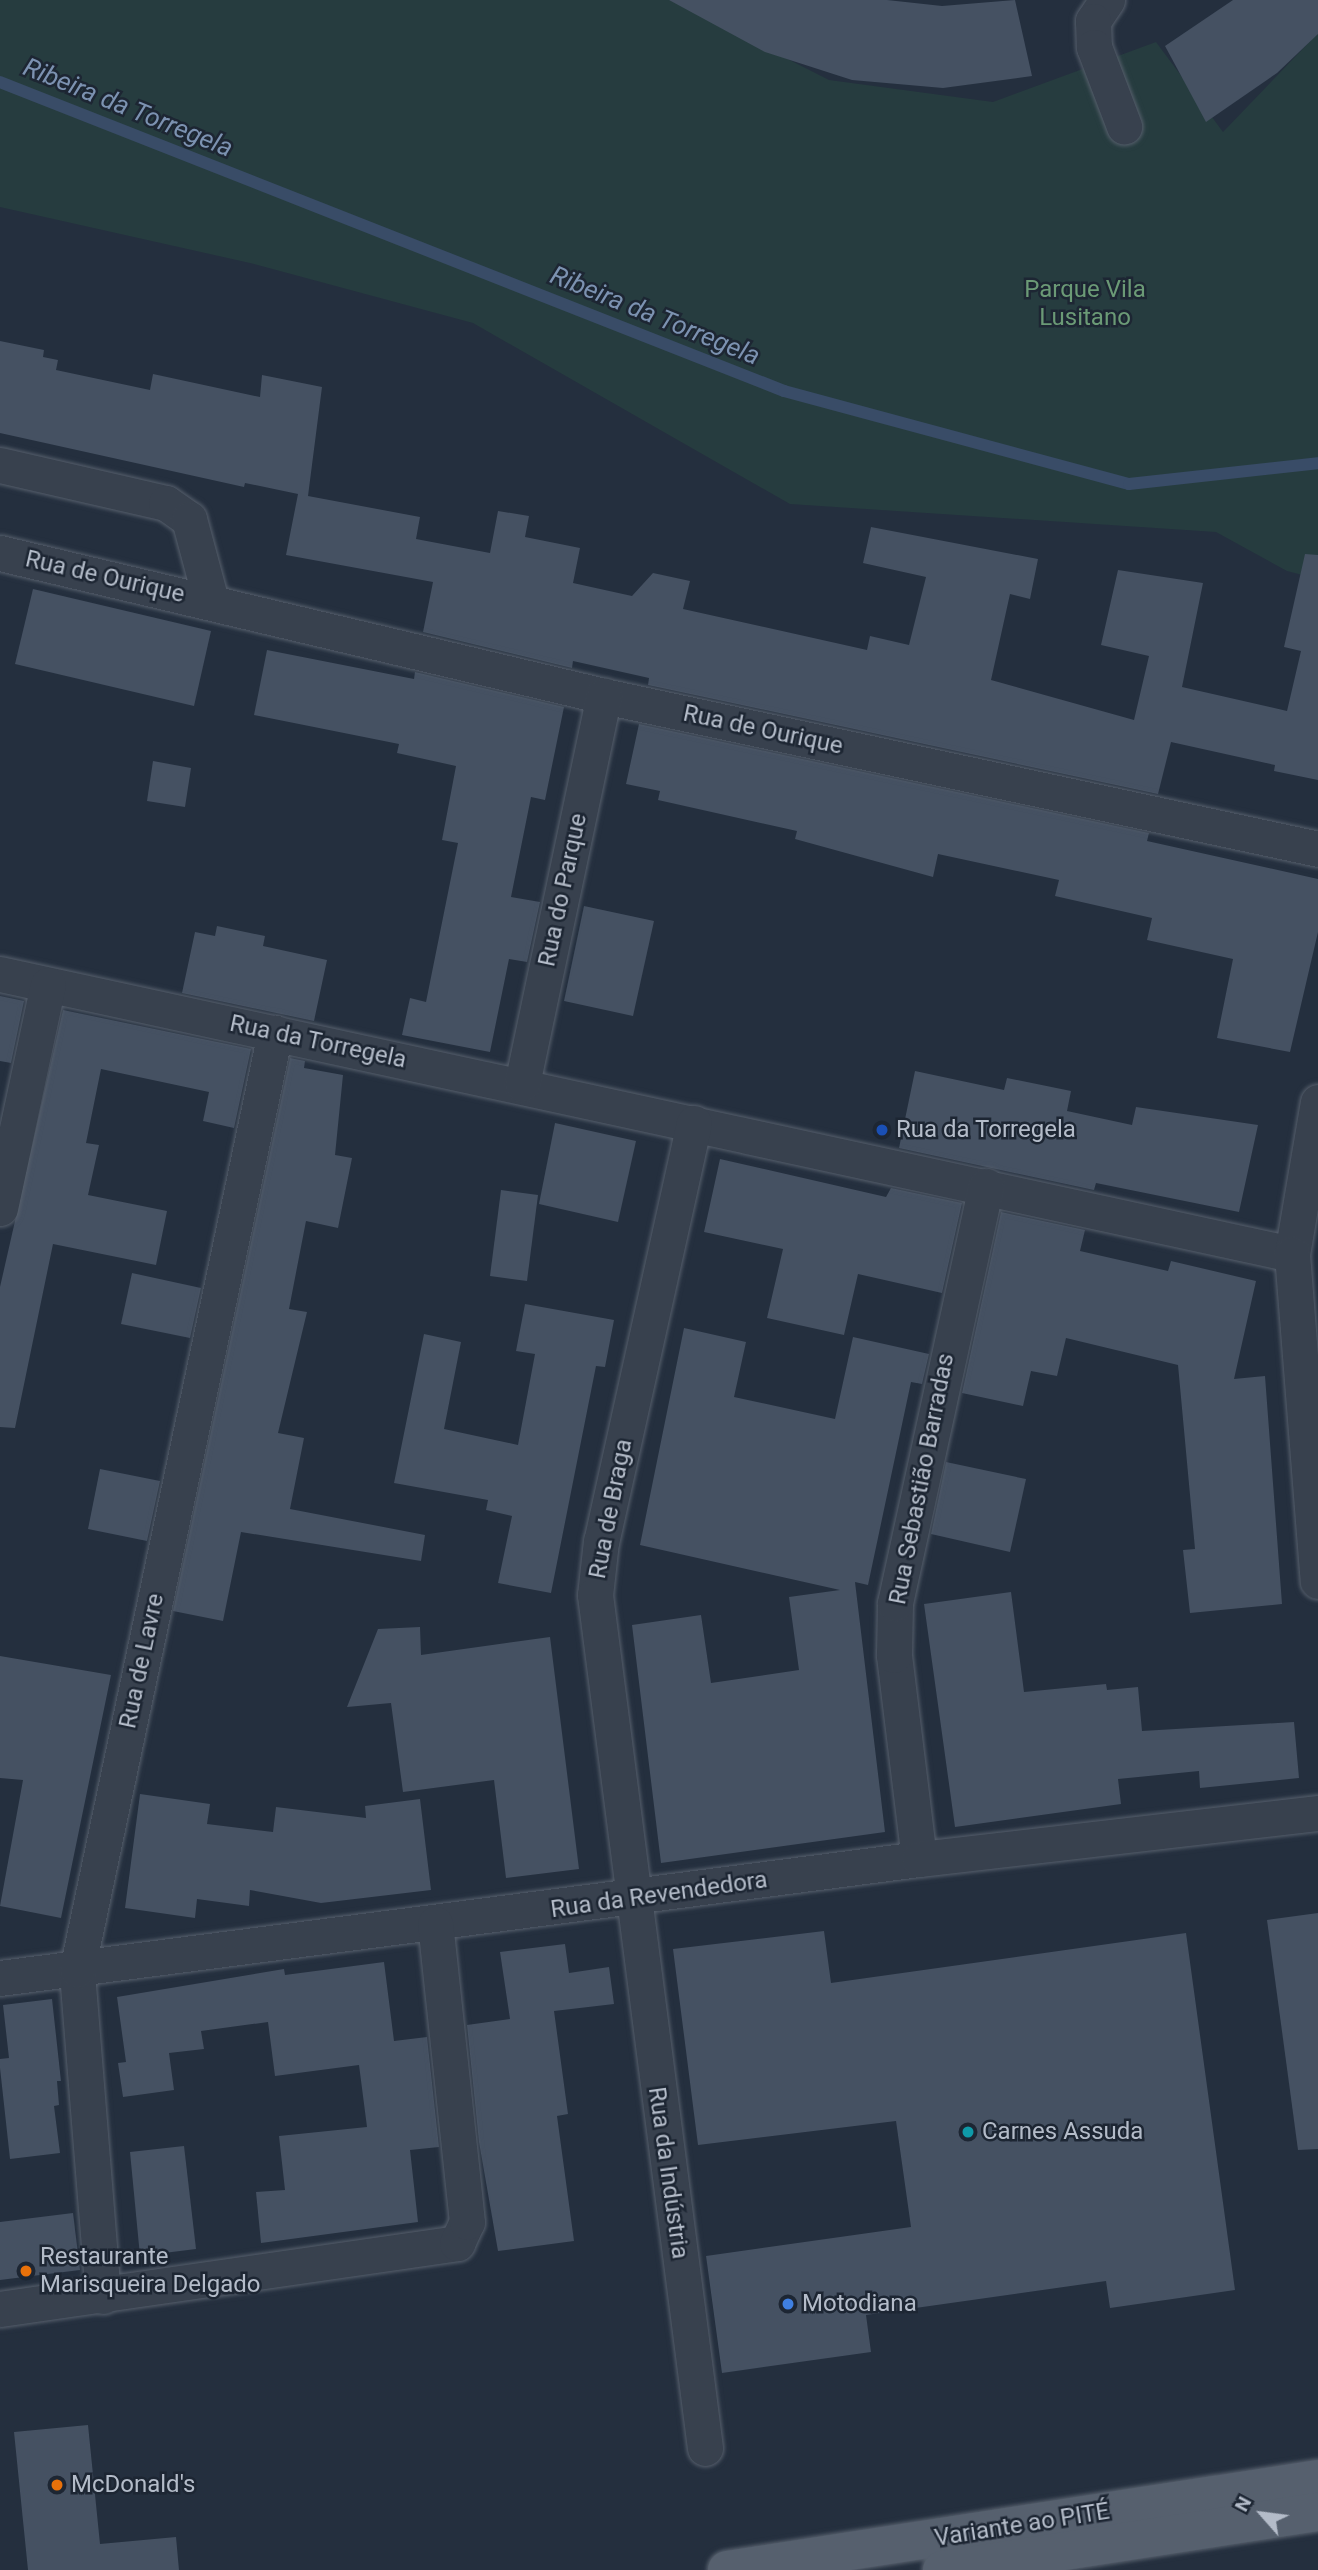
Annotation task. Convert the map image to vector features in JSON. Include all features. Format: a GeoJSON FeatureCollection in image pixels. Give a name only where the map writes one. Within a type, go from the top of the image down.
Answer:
{"type":"FeatureCollection","features":[{"type":"Feature","properties":{"kind":"main road","name":"Variante ao PITÉ"},"geometry":{"type":"LineString","coordinates":[[726,2570],[1318,2479]]}},
{"type":"Feature","properties":{"kind":"main road","name":"Variante ao PITÉ"},"geometry":{"type":"LineString","coordinates":[[942,2570],[1318,2512]]}},
{"type":"Feature","properties":{"kind":"street"},"geometry":{"type":"LineString","coordinates":[[1107,0],[1093,21],[1094,47],[1124,126]]}},
{"type":"Feature","properties":{"kind":"street","name":"Rua de Ourique"},"geometry":{"type":"LineString","coordinates":[[0,465],[166,503],[188,519],[211,601]]}},
{"type":"Feature","properties":{"kind":"street","name":"Rua de Ourique"},"geometry":{"type":"LineString","coordinates":[[0,553],[604,696],[1318,849]]}},
{"type":"Feature","properties":{"kind":"street","name":"Rua do Parque"},"geometry":{"type":"LineString","coordinates":[[522,1084],[604,696]]}},
{"type":"Feature","properties":{"kind":"street","name":"Rua da Torregela"},"geometry":{"type":"LineString","coordinates":[[0,974],[522,1084],[1292,1254]]}},
{"type":"Feature","properties":{"kind":"street"},"geometry":{"type":"LineString","coordinates":[[0,1208],[48,985]]}},
{"type":"Feature","properties":{"kind":"street","name":"Rua de Lavre"},"geometry":{"type":"LineString","coordinates":[[103,2295],[77,1970],[275,1033]]}},
{"type":"Feature","properties":{"kind":"street"},"geometry":{"type":"LineString","coordinates":[[1318,1102],[1292,1254],[1318,1581]]}},
{"type":"Feature","properties":{"kind":"street","name":"Rua de Braga"},"geometry":{"type":"LineString","coordinates":[[631,1899],[595,1595],[601,1541],[694,1124]]}},
{"type":"Feature","properties":{"kind":"street","name":"Rua Sebastião Barradas"},"geometry":{"type":"LineString","coordinates":[[919,1859],[894,1655],[895,1603],[986,1186]]}},
{"type":"Feature","properties":{"kind":"street","name":"Rua da Revendedora"},"geometry":{"type":"LineString","coordinates":[[0,1978],[631,1899],[919,1859],[1318,1814]]}},
{"type":"Feature","properties":{"kind":"street","name":"Rua da Indústria"},"geometry":{"type":"LineString","coordinates":[[631,1899],[705,2448]]}},
{"type":"Feature","properties":{"kind":"street"},"geometry":{"type":"LineString","coordinates":[[0,2309],[446,2248],[465,2234],[435,1924]]}},
{"type":"Feature","properties":{"kind":"green space","name":"Parque Vila Lusitano"},"geometry":{"type":"Polygon","coordinates":[[[0,0],[671,0],[829,80],[993,102],[1156,42],[1223,132],[1318,33],[1318,579],[1287,571],[1216,532],[790,504],[473,323],[250,263],[0,207],[0,0]]]}},
{"type":"Feature","properties":{"kind":"building"},"geometry":{"type":"Polygon","coordinates":[[[669,0],[887,0],[942,6],[1015,0],[1032,76],[943,88],[852,80],[765,52],[669,0]]]}},
{"type":"Feature","properties":{"kind":"building"},"geometry":{"type":"Polygon","coordinates":[[[1233,0],[1318,0],[1318,34],[1277,73],[1206,122],[1165,46],[1233,0]]]}},
{"type":"Feature","properties":{"kind":"building"},"geometry":{"type":"Polygon","coordinates":[[[0,341],[44,350],[43,357],[58,360],[56,370],[150,390],[153,374],[260,397],[262,375],[322,387],[308,496],[420,517],[416,539],[490,553],[498,511],[529,516],[525,537],[580,548],[573,583],[632,596],[653,573],[690,581],[683,609],[867,650],[870,636],[909,645],[926,577],[863,563],[871,527],[1038,559],[1030,599],[1010,594],[991,680],[1134,720],[1149,656],[1101,645],[1118,570],[1203,583],[1182,687],[1287,711],[1301,651],[1284,647],[1305,554],[1318,555],[1318,780],[1274,771],[1275,765],[1171,742],[1158,794],[648,685],[649,678],[573,661],[572,668],[423,632],[433,582],[286,555],[298,494],[245,483],[244,487],[0,433],[0,341]]]}},
{"type":"Feature","properties":{"kind":"building"},"geometry":{"type":"Polygon","coordinates":[[[33,589],[211,631],[194,706],[15,664],[33,589]]]}},
{"type":"Feature","properties":{"kind":"building"},"geometry":{"type":"Polygon","coordinates":[[[267,650],[414,679],[415,672],[564,707],[545,800],[531,797],[511,897],[540,902],[527,962],[509,959],[490,1052],[402,1035],[410,998],[426,1002],[458,843],[442,840],[456,766],[397,753],[399,744],[254,715],[267,650]]]}},
{"type":"Feature","properties":{"kind":"building"},"geometry":{"type":"Polygon","coordinates":[[[639,724],[1149,833],[1147,841],[1318,879],[1318,932],[1290,1052],[1217,1038],[1233,959],[1147,940],[1152,918],[1055,896],[1059,880],[938,854],[933,877],[795,839],[797,831],[658,800],[660,791],[626,784],[639,724]]]}},
{"type":"Feature","properties":{"kind":"building"},"geometry":{"type":"Polygon","coordinates":[[[153,761],[191,768],[185,807],[147,801],[153,761]]]}},
{"type":"Feature","properties":{"kind":"building"},"geometry":{"type":"Polygon","coordinates":[[[584,906],[654,921],[633,1016],[564,1001],[584,906]]]}},
{"type":"Feature","properties":{"kind":"building"},"geometry":{"type":"Polygon","coordinates":[[[217,926],[265,936],[263,946],[327,960],[314,1021],[182,993],[195,932],[215,936],[217,926]]]}},
{"type":"Feature","properties":{"kind":"building"},"geometry":{"type":"Polygon","coordinates":[[[0,996],[24,1001],[11,1063],[0,1061],[0,996]]]}},
{"type":"Feature","properties":{"kind":"building"},"geometry":{"type":"Polygon","coordinates":[[[63,1010],[251,1049],[234,1128],[203,1121],[209,1092],[101,1069],[86,1143],[99,1145],[88,1195],[167,1211],[156,1265],[53,1244],[15,1428],[0,1427],[0,1287],[63,1010]]]}},
{"type":"Feature","properties":{"kind":"building"},"geometry":{"type":"Polygon","coordinates":[[[290,1058],[305,1061],[304,1068],[343,1075],[335,1155],[352,1158],[338,1228],[306,1221],[289,1309],[307,1312],[278,1433],[304,1438],[290,1509],[425,1535],[421,1561],[241,1532],[223,1621],[173,1611],[290,1058]]]}},
{"type":"Feature","properties":{"kind":"building"},"geometry":{"type":"Polygon","coordinates":[[[915,1071],[1004,1090],[1007,1078],[1071,1091],[1067,1111],[1132,1125],[1136,1107],[1258,1125],[1239,1212],[1096,1183],[1094,1190],[899,1148],[915,1071]]]}},
{"type":"Feature","properties":{"kind":"building"},"geometry":{"type":"Polygon","coordinates":[[[555,1123],[636,1141],[618,1222],[539,1204],[555,1123]]]}},
{"type":"Feature","properties":{"kind":"building"},"geometry":{"type":"Polygon","coordinates":[[[720,1159],[886,1197],[891,1188],[962,1203],[942,1293],[858,1274],[844,1335],[767,1318],[783,1249],[704,1232],[720,1159]]]}},
{"type":"Feature","properties":{"kind":"building"},"geometry":{"type":"Polygon","coordinates":[[[501,1190],[538,1195],[527,1281],[490,1276],[501,1190]]]}},
{"type":"Feature","properties":{"kind":"building"},"geometry":{"type":"Polygon","coordinates":[[[1001,1212],[1085,1230],[1080,1251],[1168,1271],[1171,1261],[1256,1281],[1234,1379],[1265,1376],[1282,1604],[1190,1613],[1183,1550],[1195,1549],[1178,1365],[1066,1338],[1057,1376],[1031,1371],[1023,1406],[962,1393],[1001,1212]]]}},
{"type":"Feature","properties":{"kind":"building"},"geometry":{"type":"Polygon","coordinates":[[[132,1273],[201,1288],[190,1338],[121,1324],[132,1273]]]}},
{"type":"Feature","properties":{"kind":"building"},"geometry":{"type":"Polygon","coordinates":[[[525,1304],[614,1320],[605,1367],[596,1366],[551,1593],[498,1583],[512,1516],[486,1510],[488,1500],[394,1483],[424,1334],[461,1342],[444,1429],[518,1445],[535,1354],[516,1351],[525,1304]]]}},
{"type":"Feature","properties":{"kind":"building"},"geometry":{"type":"Polygon","coordinates":[[[684,1328],[746,1342],[734,1397],[835,1419],[853,1337],[929,1354],[922,1384],[911,1382],[868,1585],[855,1582],[885,1832],[661,1863],[632,1625],[701,1615],[711,1683],[799,1670],[789,1597],[840,1590],[640,1545],[684,1328]]]}},
{"type":"Feature","properties":{"kind":"building"},"geometry":{"type":"Polygon","coordinates":[[[946,1462],[1026,1479],[1010,1552],[931,1534],[946,1462]]]}},
{"type":"Feature","properties":{"kind":"building"},"geometry":{"type":"Polygon","coordinates":[[[100,1469],[160,1481],[147,1541],[88,1529],[100,1469]]]}},
{"type":"Feature","properties":{"kind":"building"},"geometry":{"type":"Polygon","coordinates":[[[1011,1592],[1024,1692],[1106,1684],[1107,1690],[1138,1687],[1142,1731],[1294,1722],[1299,1778],[1200,1788],[1199,1771],[1118,1779],[1121,1804],[955,1827],[924,1604],[1011,1592]]]}},
{"type":"Feature","properties":{"kind":"building"},"geometry":{"type":"Polygon","coordinates":[[[420,1627],[421,1655],[550,1637],[579,1869],[506,1878],[494,1780],[403,1792],[391,1703],[347,1707],[378,1629],[420,1627]]]}},
{"type":"Feature","properties":{"kind":"building"},"geometry":{"type":"Polygon","coordinates":[[[0,1656],[111,1675],[61,1918],[0,1906],[23,1780],[0,1778],[0,1656]]]}},
{"type":"Feature","properties":{"kind":"building"},"geometry":{"type":"Polygon","coordinates":[[[140,1794],[210,1804],[207,1824],[273,1832],[276,1807],[366,1818],[365,1806],[420,1799],[431,1890],[321,1903],[250,1890],[249,1906],[197,1899],[195,1918],[125,1908],[140,1794]]]}},
{"type":"Feature","properties":{"kind":"building"},"geometry":{"type":"Polygon","coordinates":[[[1318,1913],[1318,2149],[1298,2150],[1267,1920],[1318,1913]]]}},
{"type":"Feature","properties":{"kind":"building"},"geometry":{"type":"Polygon","coordinates":[[[824,1931],[831,1983],[1186,1933],[1235,2290],[1110,2308],[1106,2281],[866,2315],[871,2352],[722,2373],[706,2256],[911,2227],[896,2121],[698,2145],[673,1949],[824,1931]]]}},
{"type":"Feature","properties":{"kind":"building"},"geometry":{"type":"Polygon","coordinates":[[[565,1944],[569,1973],[609,1967],[614,2004],[554,2011],[568,2114],[557,2116],[574,2241],[498,2251],[479,2142],[467,2025],[510,2019],[500,1952],[565,1944]]]}},
{"type":"Feature","properties":{"kind":"building"},"geometry":{"type":"Polygon","coordinates":[[[384,1962],[394,2041],[427,2037],[439,2147],[410,2150],[418,2222],[261,2243],[256,2192],[285,2190],[279,2136],[367,2127],[359,2065],[275,2076],[268,2022],[201,2031],[204,2049],[169,2053],[174,2090],[123,2097],[118,2063],[126,2062],[117,1997],[284,1969],[285,1975],[384,1962]]]}},
{"type":"Feature","properties":{"kind":"building"},"geometry":{"type":"Polygon","coordinates":[[[52,1999],[61,2081],[57,2081],[59,2105],[54,2106],[60,2153],[10,2159],[0,2068],[0,2059],[9,2058],[3,2005],[52,1999]]]}},
{"type":"Feature","properties":{"kind":"building"},"geometry":{"type":"Polygon","coordinates":[[[184,2146],[196,2249],[140,2256],[130,2152],[184,2146]]]}},
{"type":"Feature","properties":{"kind":"building"},"geometry":{"type":"Polygon","coordinates":[[[73,2213],[80,2270],[0,2280],[0,2222],[73,2213]]]}},
{"type":"Feature","properties":{"kind":"building","name":"McDonald's"},"geometry":{"type":"Polygon","coordinates":[[[88,2425],[100,2544],[176,2537],[179,2570],[28,2570],[14,2432],[88,2425]]]}},
{"type":"Feature","properties":{"kind":"waterway","name":"Ribeira da Torregela"},"geometry":{"type":"LineString","coordinates":[[0,82],[784,391],[1129,484],[1318,463]]}},
{"type":"Feature","properties":{"kind":"place","name":"Rua da Torregela"},"geometry":{"type":"Point","coordinates":[882,1130]}},
{"type":"Feature","properties":{"kind":"place","name":"Carnes Assuda"},"geometry":{"type":"Point","coordinates":[968,2132]}},
{"type":"Feature","properties":{"kind":"place","name":"Restaurante Marisqueira Delgado"},"geometry":{"type":"Point","coordinates":[26,2271]}},
{"type":"Feature","properties":{"kind":"place","name":"Motodiana"},"geometry":{"type":"Point","coordinates":[788,2304]}},
{"type":"Feature","properties":{"kind":"place","name":"McDonald's"},"geometry":{"type":"Point","coordinates":[57,2485]}}]}
